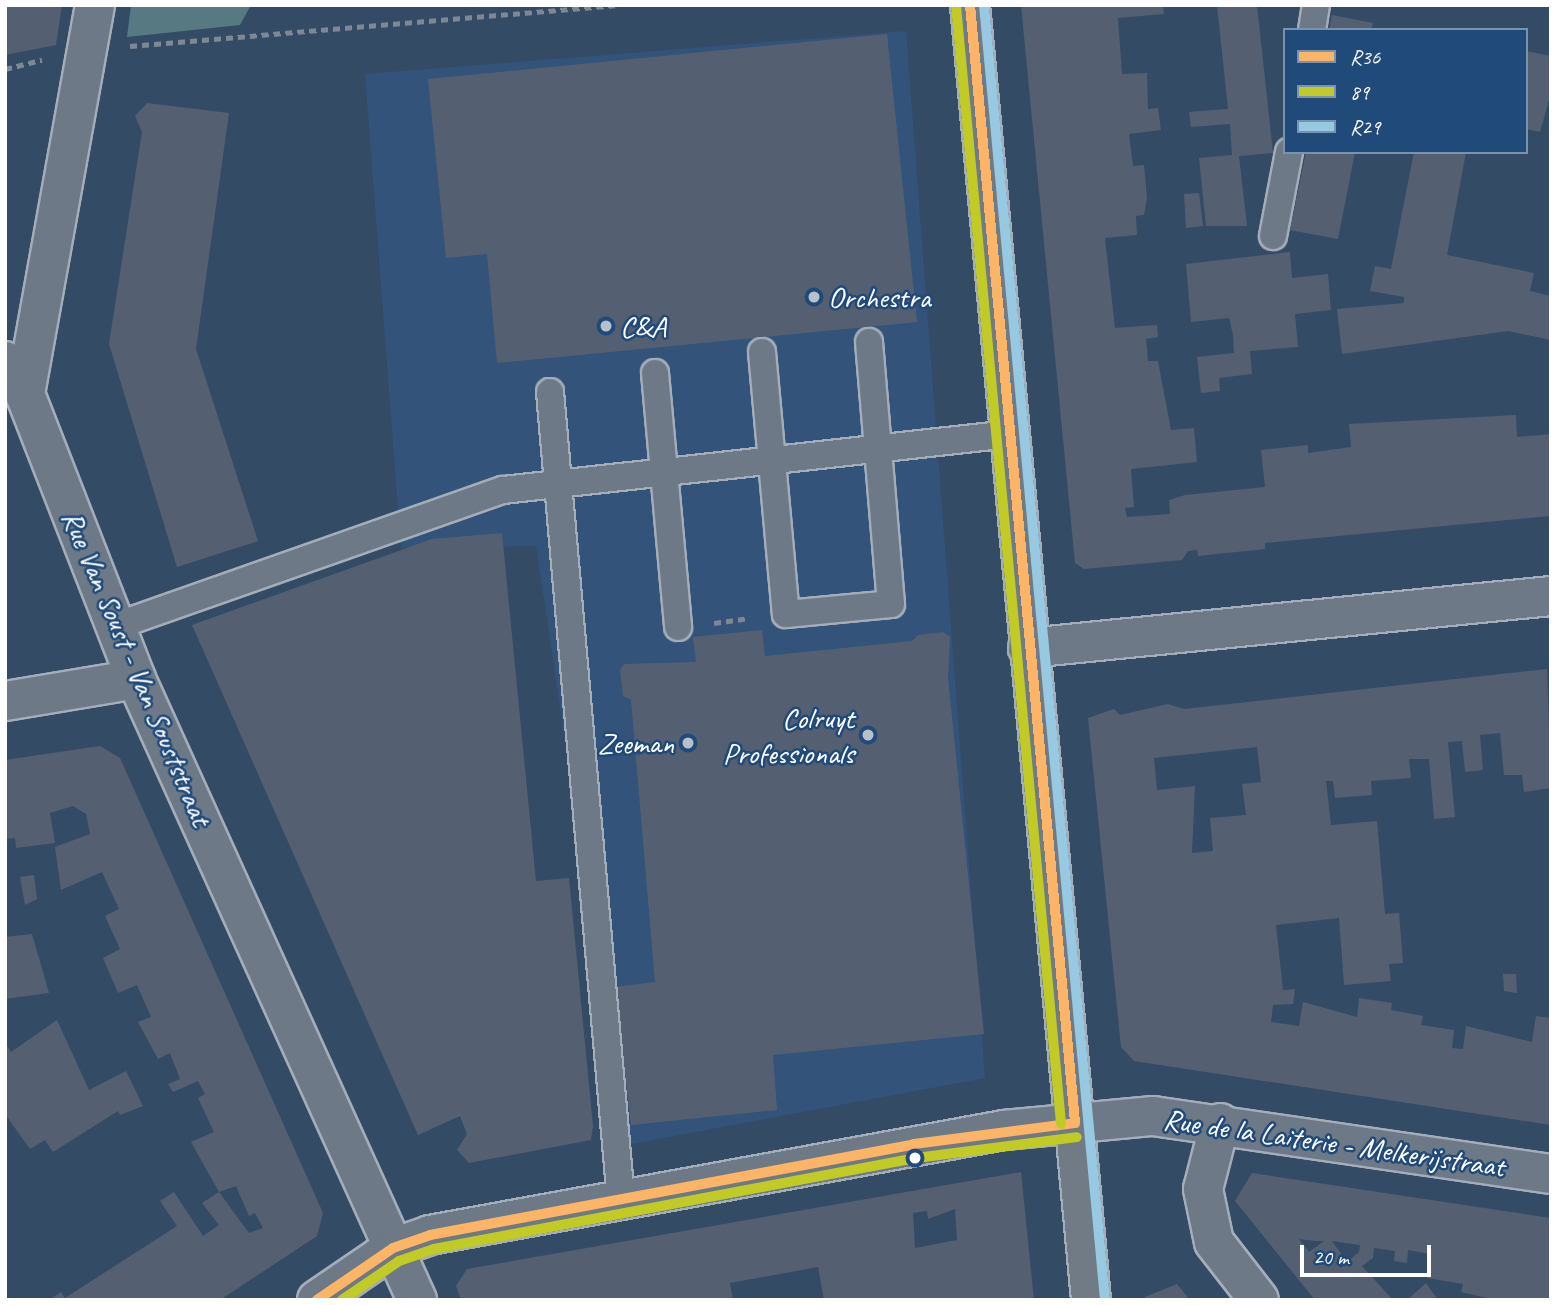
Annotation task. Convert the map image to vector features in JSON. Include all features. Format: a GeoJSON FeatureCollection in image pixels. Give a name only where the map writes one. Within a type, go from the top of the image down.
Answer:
{"type":"FeatureCollection","features":[{"type":"Feature","properties":{"kind":"main road"},"geometry":{"type":"LineString","coordinates":[[970,5],[1091,1300]]}},
{"type":"Feature","properties":{"kind":"street"},"geometry":{"type":"LineString","coordinates":[[25,394],[95,5]]}},
{"type":"Feature","properties":{"kind":"street","name":"Rue Van Soust - Van Souststraat"},"geometry":{"type":"LineString","coordinates":[[5,361],[25,394],[136,679],[417,1300]]}},
{"type":"Feature","properties":{"kind":"street"},"geometry":{"type":"LineString","coordinates":[[1028,648],[1551,596]]}},
{"type":"Feature","properties":{"kind":"street"},"geometry":{"type":"LineString","coordinates":[[5,701],[136,679]]}},
{"type":"Feature","properties":{"kind":"street","name":"Rue de la Laiterie - Melkerijstraat"},"geometry":{"type":"LineString","coordinates":[[317,1300],[393,1248],[430,1235],[914,1144],[1075,1123],[1153,1116],[1220,1123],[1551,1174]]}},
{"type":"Feature","properties":{"kind":"street"},"geometry":{"type":"LineString","coordinates":[[1220,1123],[1203,1189],[1214,1242],[1259,1300]]}},
{"type":"Feature","properties":{"kind":"lane"},"geometry":{"type":"LineString","coordinates":[[1312,28],[1316,5]]}},
{"type":"Feature","properties":{"kind":"lane"},"geometry":{"type":"LineString","coordinates":[[1273,236],[1289,154]]}},
{"type":"Feature","properties":{"kind":"lane"},"geometry":{"type":"LineString","coordinates":[[762,352],[786,614],[891,604],[869,342]]}},
{"type":"Feature","properties":{"kind":"lane"},"geometry":{"type":"LineString","coordinates":[[655,373],[678,627]]}},
{"type":"Feature","properties":{"kind":"lane"},"geometry":{"type":"LineString","coordinates":[[550,392],[561,484],[593,916],[621,1200]]}},
{"type":"Feature","properties":{"kind":"lane"},"geometry":{"type":"LineString","coordinates":[[116,626],[503,490],[1010,434]]}},
{"type":"Feature","properties":{"kind":"path"},"geometry":{"type":"LineString","coordinates":[[85,49],[618,5]]}},
{"type":"Feature","properties":{"kind":"path"},"geometry":{"type":"LineString","coordinates":[[678,627],[786,614]]}},
{"type":"Feature","properties":{"kind":"shaded area"},"geometry":{"type":"Polygon","coordinates":[[[906,31],[985,1078],[626,1145],[536,546],[401,548],[365,74],[906,31]]]}},
{"type":"Feature","properties":{"kind":"green space"},"geometry":{"type":"Polygon","coordinates":[[[131,5],[251,5],[240,25],[127,37],[131,5]]]}},
{"type":"Feature","properties":{"kind":"building"},"geometry":{"type":"Polygon","coordinates":[[[5,5],[62,5],[56,45],[5,55],[5,5]]]}},
{"type":"Feature","properties":{"kind":"building"},"geometry":{"type":"Polygon","coordinates":[[[1021,5],[1163,5],[1164,14],[1118,18],[1122,74],[1147,73],[1148,109],[1158,108],[1161,130],[1129,134],[1133,166],[1144,165],[1147,198],[1144,215],[1136,216],[1137,235],[1105,238],[1115,328],[1157,325],[1158,337],[1146,339],[1148,361],[1158,361],[1171,430],[1194,428],[1197,462],[1131,469],[1134,507],[1125,508],[1127,517],[1170,514],[1169,500],[1185,495],[1265,487],[1261,450],[1308,445],[1308,453],[1351,447],[1349,424],[1516,415],[1517,437],[1551,434],[1551,516],[1265,543],[1265,549],[1198,556],[1197,550],[1188,551],[1182,560],[1084,569],[1075,563],[1021,5]]]}},
{"type":"Feature","properties":{"kind":"building"},"geometry":{"type":"Polygon","coordinates":[[[1217,5],[1257,5],[1273,153],[1239,156],[1247,226],[1206,226],[1199,158],[1232,155],[1230,124],[1191,127],[1189,112],[1228,109],[1217,5]]]}},
{"type":"Feature","properties":{"kind":"building"},"geometry":{"type":"Polygon","coordinates":[[[1332,15],[1373,23],[1372,28],[1329,28],[1332,15]]]}},
{"type":"Feature","properties":{"kind":"building"},"geometry":{"type":"Polygon","coordinates":[[[887,34],[917,322],[497,363],[487,254],[446,258],[428,79],[887,34]]]}},
{"type":"Feature","properties":{"kind":"building"},"geometry":{"type":"Polygon","coordinates":[[[1528,51],[1551,56],[1551,93],[1540,132],[1528,129],[1528,51]]]}},
{"type":"Feature","properties":{"kind":"building"},"geometry":{"type":"Polygon","coordinates":[[[147,103],[229,113],[196,349],[258,541],[177,567],[109,344],[142,132],[135,116],[147,103]]]}},
{"type":"Feature","properties":{"kind":"building"},"geometry":{"type":"Polygon","coordinates":[[[1306,154],[1355,154],[1338,239],[1290,230],[1306,154]]]}},
{"type":"Feature","properties":{"kind":"building"},"geometry":{"type":"Polygon","coordinates":[[[1414,154],[1466,154],[1447,255],[1534,273],[1530,291],[1551,296],[1551,340],[1508,331],[1342,354],[1337,309],[1404,303],[1404,297],[1370,291],[1375,266],[1391,269],[1414,154]]]}},
{"type":"Feature","properties":{"kind":"building"},"geometry":{"type":"Polygon","coordinates":[[[1199,193],[1203,226],[1186,228],[1184,194],[1199,193]]]}},
{"type":"Feature","properties":{"kind":"building"},"geometry":{"type":"Polygon","coordinates":[[[1290,252],[1292,278],[1328,274],[1331,310],[1295,314],[1298,347],[1250,351],[1252,374],[1219,378],[1220,391],[1201,393],[1197,357],[1234,353],[1233,335],[1229,318],[1191,322],[1186,264],[1290,252]]]}},
{"type":"Feature","properties":{"kind":"building"},"geometry":{"type":"Polygon","coordinates":[[[502,533],[536,881],[569,878],[593,1126],[591,1140],[469,1163],[457,1150],[467,1134],[460,1116],[418,1135],[192,625],[432,539],[502,533]]]}},
{"type":"Feature","properties":{"kind":"building"},"geometry":{"type":"Polygon","coordinates":[[[762,630],[765,656],[912,641],[918,635],[943,632],[950,637],[948,677],[984,1034],[773,1055],[777,1110],[631,1125],[615,987],[655,982],[631,700],[623,696],[620,670],[624,664],[696,662],[693,637],[762,630]]]}},
{"type":"Feature","properties":{"kind":"building"},"geometry":{"type":"Polygon","coordinates":[[[1547,669],[1551,788],[1524,792],[1522,775],[1504,775],[1500,733],[1480,735],[1483,770],[1465,772],[1462,741],[1448,742],[1455,817],[1434,819],[1429,759],[1409,759],[1411,778],[1371,781],[1372,795],[1335,798],[1333,781],[1326,781],[1331,825],[1377,821],[1385,914],[1399,913],[1403,963],[1389,964],[1391,981],[1344,985],[1339,918],[1276,925],[1283,990],[1295,989],[1293,1004],[1273,1005],[1271,1022],[1299,1026],[1303,1002],[1357,1017],[1359,998],[1392,1003],[1391,1010],[1423,1016],[1421,1025],[1454,1030],[1452,1048],[1463,1049],[1466,1026],[1532,1042],[1536,1016],[1551,1018],[1551,1125],[1134,1061],[1121,1047],[1088,718],[1114,709],[1120,715],[1168,704],[1184,709],[1547,669]],[[1257,747],[1154,758],[1157,790],[1195,786],[1192,853],[1213,851],[1210,818],[1246,815],[1242,784],[1261,782],[1257,747]]]}},
{"type":"Feature","properties":{"kind":"building"},"geometry":{"type":"Polygon","coordinates":[[[100,746],[120,758],[323,1213],[317,1236],[220,1300],[49,1300],[61,1292],[65,1298],[177,1226],[160,1201],[174,1192],[203,1236],[219,1225],[202,1203],[219,1192],[191,1142],[214,1132],[198,1098],[205,1094],[198,1081],[173,1092],[168,1084],[180,1079],[170,1053],[158,1059],[138,1022],[151,1017],[137,985],[118,993],[103,958],[120,949],[105,916],[119,909],[102,872],[61,890],[55,847],[90,834],[86,814],[73,806],[50,813],[55,843],[16,848],[15,838],[5,839],[5,760],[100,746]],[[236,1186],[219,1192],[249,1233],[263,1228],[255,1213],[249,1216],[236,1186]]]}},
{"type":"Feature","properties":{"kind":"building"},"geometry":{"type":"Polygon","coordinates":[[[34,875],[37,899],[25,905],[20,877],[34,875]]]}},
{"type":"Feature","properties":{"kind":"building"},"geometry":{"type":"Polygon","coordinates":[[[32,934],[49,993],[5,999],[5,937],[32,934]]]}},
{"type":"Feature","properties":{"kind":"building"},"geometry":{"type":"Polygon","coordinates":[[[1503,974],[1516,974],[1517,993],[1504,991],[1503,974]]]}},
{"type":"Feature","properties":{"kind":"building"},"geometry":{"type":"Polygon","coordinates":[[[57,1020],[89,1090],[126,1071],[143,1106],[120,1115],[118,1111],[53,1152],[45,1140],[30,1149],[5,1114],[5,1043],[11,1052],[57,1020]]]}},
{"type":"Feature","properties":{"kind":"building"},"geometry":{"type":"Polygon","coordinates":[[[1021,1172],[1034,1300],[824,1300],[818,1267],[730,1283],[733,1300],[461,1300],[456,1286],[467,1269],[1021,1172]],[[955,1209],[928,1219],[927,1211],[913,1213],[915,1248],[957,1240],[955,1209]]]}},
{"type":"Feature","properties":{"kind":"building"},"geometry":{"type":"Polygon","coordinates":[[[1252,1173],[1551,1218],[1551,1300],[1496,1300],[1461,1292],[1463,1284],[1427,1278],[1430,1254],[1408,1250],[1407,1263],[1394,1261],[1395,1251],[1374,1248],[1373,1258],[1362,1266],[1393,1300],[1315,1300],[1235,1201],[1252,1173]],[[1299,1239],[1309,1252],[1324,1241],[1315,1241],[1299,1239]],[[1332,1241],[1347,1262],[1359,1252],[1360,1245],[1332,1241]]]}},
{"type":"Feature","properties":{"kind":"building"},"geometry":{"type":"Polygon","coordinates":[[[1426,1283],[1438,1300],[1407,1300],[1426,1283]]]}},
{"type":"Feature","properties":{"kind":"building"},"geometry":{"type":"Polygon","coordinates":[[[1177,1284],[1190,1300],[1146,1300],[1145,1297],[1177,1284]]]}},
{"type":"Feature","properties":{"kind":"transit line","name":"R36"},"geometry":{"type":"LineString","coordinates":[[970,5],[1075,1123]]}},
{"type":"Feature","properties":{"kind":"transit line","name":"R29"},"geometry":{"type":"LineString","coordinates":[[984,5],[1105,1299]]}},
{"type":"Feature","properties":{"kind":"transit line","name":"89"},"geometry":{"type":"LineString","coordinates":[[956,6],[1061,1124]]}},
{"type":"Feature","properties":{"kind":"transit line","name":"R36"},"geometry":{"type":"LineString","coordinates":[[317,1300],[393,1248],[430,1235],[914,1144],[1075,1123]]}},
{"type":"Feature","properties":{"kind":"transit line","name":"89"},"geometry":{"type":"LineString","coordinates":[[342,1300],[399,1261],[434,1249],[916,1158],[1077,1137]]}},
{"type":"Feature","properties":{"kind":"place","name":"Orchestra"},"geometry":{"type":"Point","coordinates":[814,297]}},
{"type":"Feature","properties":{"kind":"place","name":"C&A"},"geometry":{"type":"Point","coordinates":[606,326]}},
{"type":"Feature","properties":{"kind":"place","name":"Colruyt Professionals"},"geometry":{"type":"Point","coordinates":[868,735]}},
{"type":"Feature","properties":{"kind":"place","name":"Zeeman"},"geometry":{"type":"Point","coordinates":[688,743]}}]}
